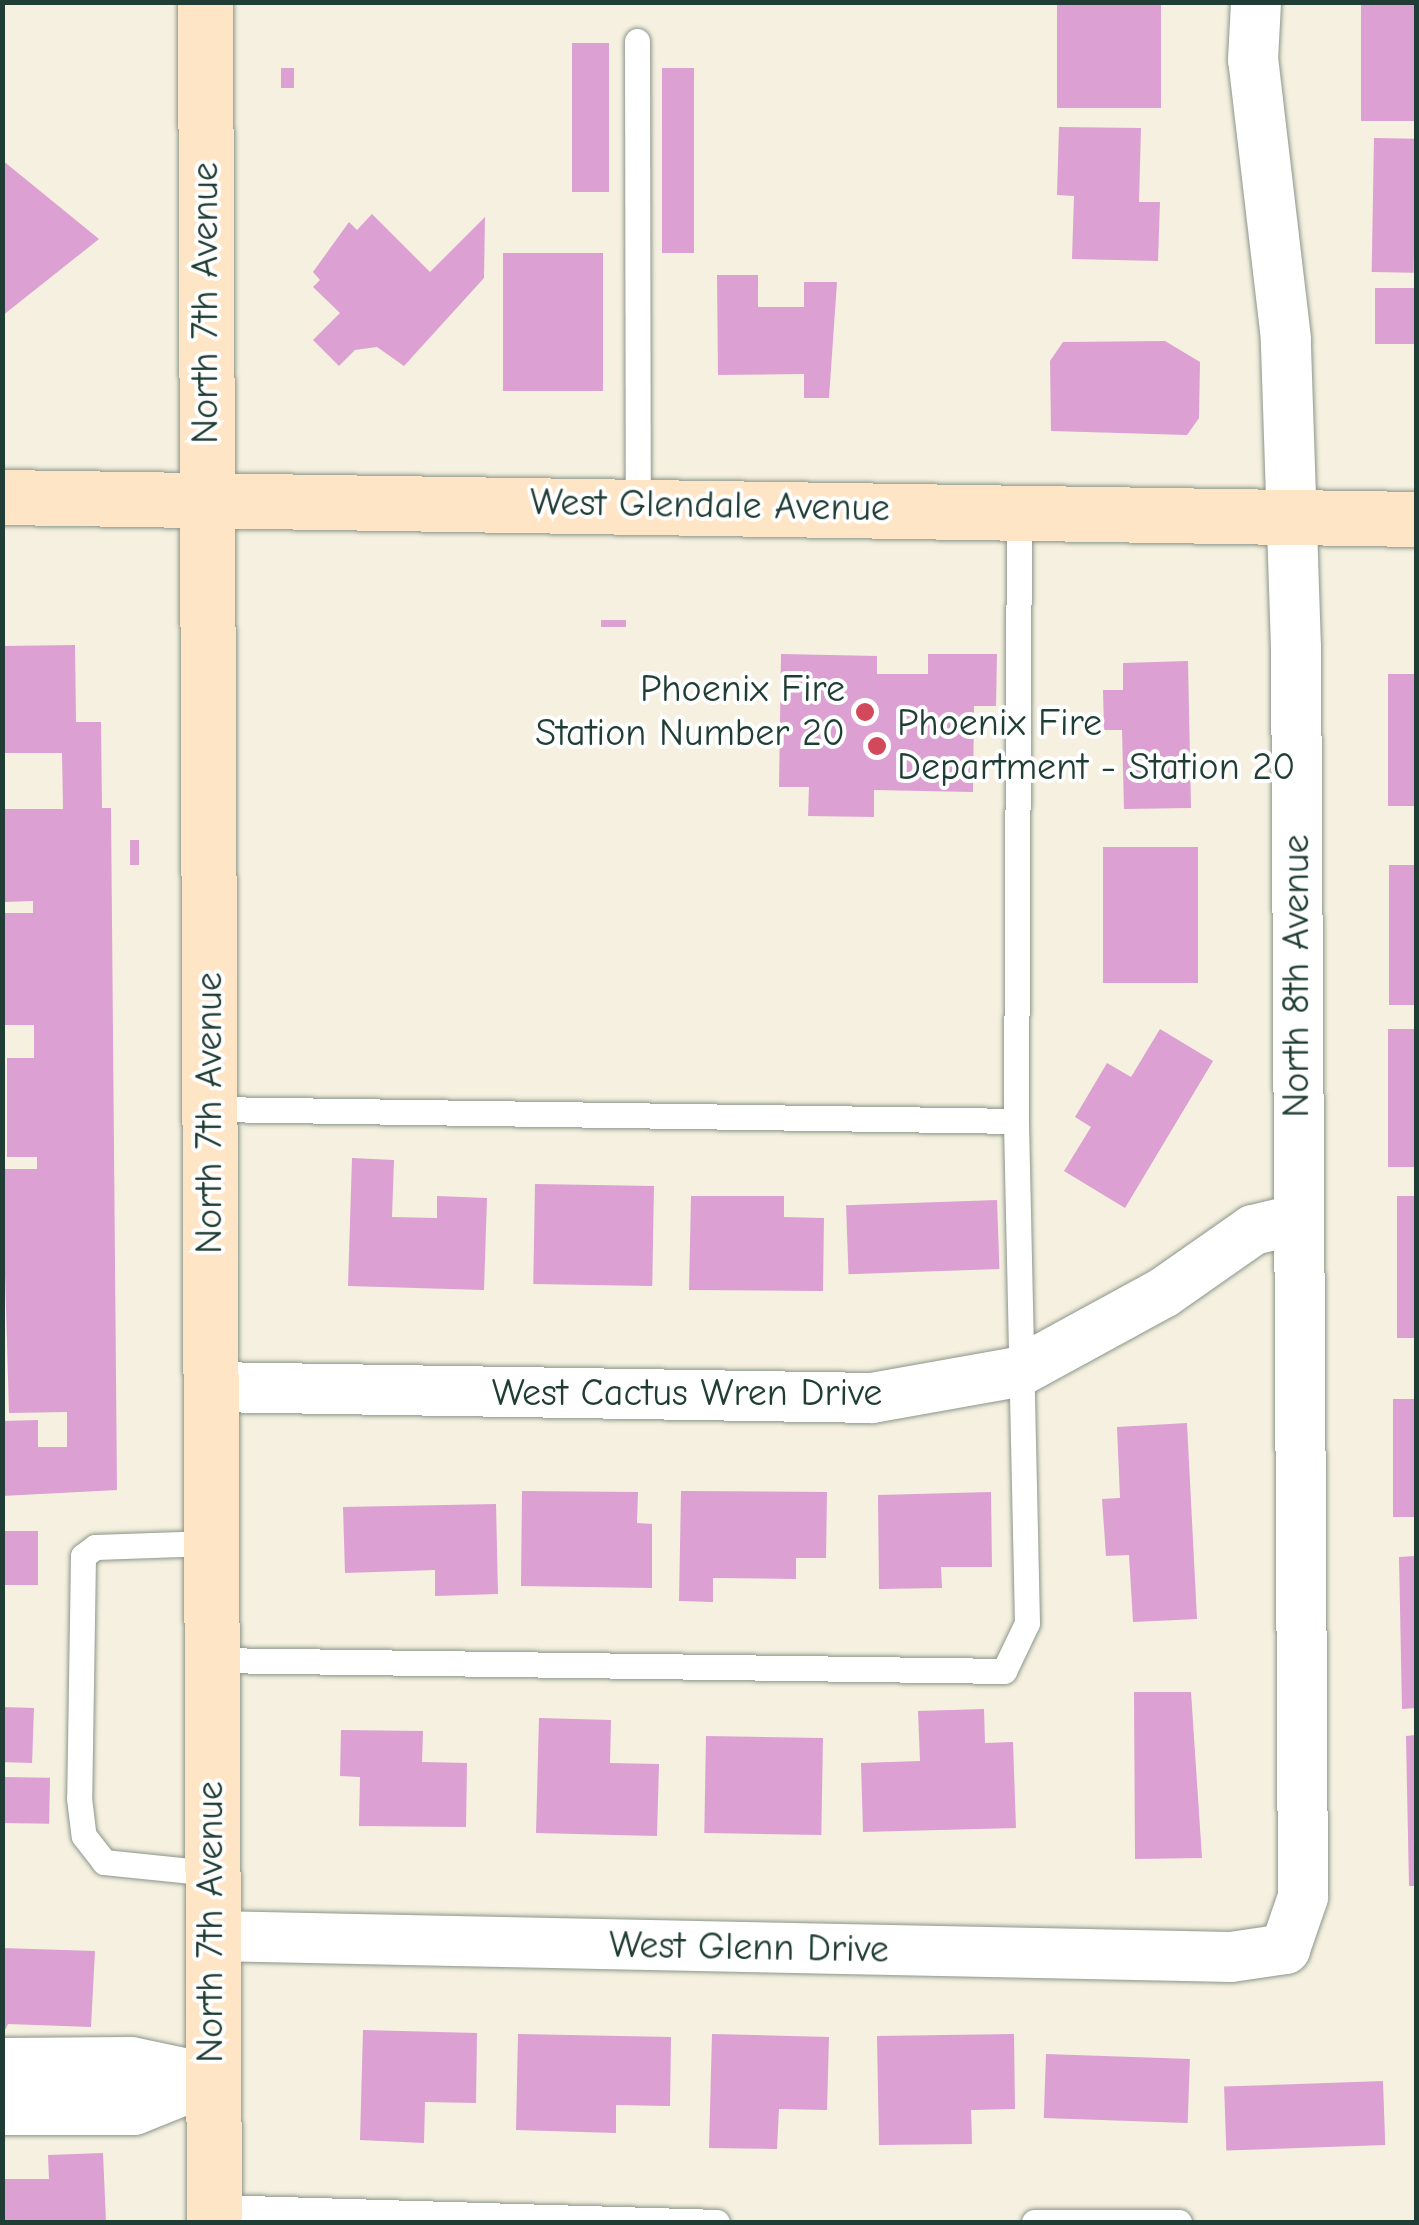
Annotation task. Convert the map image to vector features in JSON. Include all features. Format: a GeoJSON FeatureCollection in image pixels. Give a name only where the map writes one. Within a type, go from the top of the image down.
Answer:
{"type":"FeatureCollection","features":[{"type":"Feature","properties":{"kind":"main road","name":"North 7th Avenue"},"geometry":{"type":"LineString","coordinates":[[204,2],[213,2215]]}},
{"type":"Feature","properties":{"kind":"main road","name":"West Glendale Avenue"},"geometry":{"type":"LineString","coordinates":[[2,497],[1416,519]]}},
{"type":"Feature","properties":{"kind":"street","name":"North 8th Avenue"},"geometry":{"type":"LineString","coordinates":[[1256,2],[1292,516],[1303,1897],[1285,1949]]}},
{"type":"Feature","properties":{"kind":"street","name":"West Cactus Wren Drive"},"geometry":{"type":"LineString","coordinates":[[212,1387],[728,1401],[872,1398],[1018,1372],[1164,1293],[1253,1230],[1298,1219]]}},
{"type":"Feature","properties":{"kind":"street","name":"West Glenn Drive"},"geometry":{"type":"LineString","coordinates":[[212,1936],[1231,1957],[1285,1949]]}},
{"type":"Feature","properties":{"kind":"street"},"geometry":{"type":"LineString","coordinates":[[2,2063],[131,2062],[211,2080]]}},
{"type":"Feature","properties":{"kind":"street"},"geometry":{"type":"LineString","coordinates":[[2,2110],[134,2110],[211,2080]]}},
{"type":"Feature","properties":{"kind":"lane"},"geometry":{"type":"LineString","coordinates":[[637,41],[638,505]]}},
{"type":"Feature","properties":{"kind":"lane"},"geometry":{"type":"LineString","coordinates":[[210,1660],[1004,1671],[1027,1623],[1018,1372],[1016,1121],[1019,510]]}},
{"type":"Feature","properties":{"kind":"lane"},"geometry":{"type":"LineString","coordinates":[[211,1109],[1016,1121]]}},
{"type":"Feature","properties":{"kind":"lane"},"geometry":{"type":"LineString","coordinates":[[210,1543],[94,1547],[83,1556],[80,1798],[84,1836],[104,1862],[212,1873]]}},
{"type":"Feature","properties":{"kind":"lane"},"geometry":{"type":"LineString","coordinates":[[213,2215],[718,2222]]}},
{"type":"Feature","properties":{"kind":"lane"},"geometry":{"type":"LineString","coordinates":[[1034,2222],[1179,2222]]}},
{"type":"Feature","properties":{"kind":"building"},"geometry":{"type":"Polygon","coordinates":[[[1057,2],[1161,2],[1161,108],[1057,108],[1057,2]]]}},
{"type":"Feature","properties":{"kind":"building"},"geometry":{"type":"Polygon","coordinates":[[[1361,2],[1416,2],[1416,121],[1361,121],[1361,2]]]}},
{"type":"Feature","properties":{"kind":"building"},"geometry":{"type":"Polygon","coordinates":[[[572,43],[609,43],[609,192],[572,192],[572,43]]]}},
{"type":"Feature","properties":{"kind":"building"},"geometry":{"type":"Polygon","coordinates":[[[281,68],[294,68],[294,88],[281,88],[281,68]]]}},
{"type":"Feature","properties":{"kind":"building"},"geometry":{"type":"Polygon","coordinates":[[[662,68],[694,68],[694,253],[662,253],[662,68]]]}},
{"type":"Feature","properties":{"kind":"building"},"geometry":{"type":"Polygon","coordinates":[[[1059,127],[1141,128],[1139,202],[1160,202],[1158,261],[1072,259],[1074,196],[1057,195],[1059,127]]]}},
{"type":"Feature","properties":{"kind":"building"},"geometry":{"type":"Polygon","coordinates":[[[1374,138],[1416,139],[1414,273],[1372,272],[1374,138]]]}},
{"type":"Feature","properties":{"kind":"building"},"geometry":{"type":"Polygon","coordinates":[[[2,160],[99,239],[2,316],[2,160]]]}},
{"type":"Feature","properties":{"kind":"building"},"geometry":{"type":"Polygon","coordinates":[[[372,214],[430,272],[485,217],[484,278],[404,366],[377,347],[355,350],[339,366],[313,340],[340,313],[313,287],[320,280],[313,272],[349,222],[357,230],[372,214]]]}},
{"type":"Feature","properties":{"kind":"building"},"geometry":{"type":"Polygon","coordinates":[[[503,253],[603,253],[603,391],[503,391],[503,253]]]}},
{"type":"Feature","properties":{"kind":"building"},"geometry":{"type":"Polygon","coordinates":[[[717,275],[758,275],[758,307],[804,307],[804,282],[837,282],[829,398],[804,398],[804,374],[718,375],[717,275]]]}},
{"type":"Feature","properties":{"kind":"building"},"geometry":{"type":"Polygon","coordinates":[[[1375,288],[1416,288],[1416,344],[1375,344],[1375,288]]]}},
{"type":"Feature","properties":{"kind":"building"},"geometry":{"type":"Polygon","coordinates":[[[1165,341],[1200,362],[1199,418],[1187,435],[1051,431],[1050,361],[1063,342],[1165,341]]]}},
{"type":"Feature","properties":{"kind":"building"},"geometry":{"type":"Polygon","coordinates":[[[601,620],[626,620],[626,627],[601,627],[601,620]]]}},
{"type":"Feature","properties":{"kind":"building"},"geometry":{"type":"Polygon","coordinates":[[[75,645],[76,722],[101,722],[102,808],[111,808],[117,1490],[2,1496],[3,1421],[38,1420],[38,1447],[67,1447],[67,1412],[9,1413],[2,1169],[37,1169],[37,1157],[7,1157],[7,1058],[34,1058],[34,1025],[2,1025],[2,913],[33,913],[33,901],[5,902],[5,809],[63,809],[62,753],[2,753],[2,646],[75,645]]]}},
{"type":"Feature","properties":{"kind":"building","name":"Phoenix Fire Department - Station 20"},"geometry":{"type":"Polygon","coordinates":[[[781,654],[877,656],[877,674],[928,674],[928,654],[997,654],[996,706],[974,706],[973,792],[874,790],[874,817],[808,816],[809,787],[779,787],[781,654]]]}},
{"type":"Feature","properties":{"kind":"building"},"geometry":{"type":"Polygon","coordinates":[[[1188,661],[1191,808],[1124,809],[1122,730],[1104,730],[1103,690],[1123,690],[1123,663],[1188,661]]]}},
{"type":"Feature","properties":{"kind":"building"},"geometry":{"type":"Polygon","coordinates":[[[1388,674],[1416,674],[1416,806],[1388,806],[1388,674]]]}},
{"type":"Feature","properties":{"kind":"building"},"geometry":{"type":"Polygon","coordinates":[[[130,840],[139,840],[139,865],[130,865],[130,840]]]}},
{"type":"Feature","properties":{"kind":"building"},"geometry":{"type":"Polygon","coordinates":[[[1103,847],[1198,847],[1198,983],[1103,983],[1103,847]]]}},
{"type":"Feature","properties":{"kind":"building"},"geometry":{"type":"Polygon","coordinates":[[[1389,865],[1416,865],[1416,1005],[1389,1005],[1389,865]]]}},
{"type":"Feature","properties":{"kind":"building"},"geometry":{"type":"Polygon","coordinates":[[[1160,1029],[1213,1061],[1125,1208],[1064,1171],[1091,1127],[1075,1117],[1107,1063],[1131,1077],[1160,1029]]]}},
{"type":"Feature","properties":{"kind":"building"},"geometry":{"type":"Polygon","coordinates":[[[1388,1029],[1416,1029],[1416,1167],[1388,1167],[1388,1029]]]}},
{"type":"Feature","properties":{"kind":"building"},"geometry":{"type":"Polygon","coordinates":[[[352,1158],[394,1160],[392,1217],[437,1218],[437,1196],[487,1198],[484,1290],[348,1286],[352,1158]]]}},
{"type":"Feature","properties":{"kind":"building"},"geometry":{"type":"Polygon","coordinates":[[[535,1184],[654,1186],[652,1286],[533,1284],[535,1184]]]}},
{"type":"Feature","properties":{"kind":"building"},"geometry":{"type":"Polygon","coordinates":[[[691,1196],[784,1196],[784,1217],[824,1218],[823,1291],[689,1290],[691,1196]]]}},
{"type":"Feature","properties":{"kind":"building"},"geometry":{"type":"Polygon","coordinates":[[[1397,1196],[1416,1196],[1416,1338],[1397,1338],[1397,1196]]]}},
{"type":"Feature","properties":{"kind":"building"},"geometry":{"type":"Polygon","coordinates":[[[997,1200],[999,1269],[849,1274],[846,1205],[997,1200]]]}},
{"type":"Feature","properties":{"kind":"building"},"geometry":{"type":"Polygon","coordinates":[[[1393,1399],[1416,1399],[1416,1517],[1393,1517],[1393,1399]]]}},
{"type":"Feature","properties":{"kind":"building"},"geometry":{"type":"Polygon","coordinates":[[[1187,1423],[1197,1619],[1133,1622],[1129,1555],[1106,1556],[1102,1499],[1120,1498],[1117,1427],[1187,1423]]]}},
{"type":"Feature","properties":{"kind":"building"},"geometry":{"type":"Polygon","coordinates":[[[522,1491],[638,1492],[637,1523],[652,1524],[652,1588],[521,1586],[522,1491]]]}},
{"type":"Feature","properties":{"kind":"building"},"geometry":{"type":"Polygon","coordinates":[[[681,1491],[827,1492],[826,1558],[796,1558],[796,1579],[713,1578],[713,1602],[679,1601],[681,1491]]]}},
{"type":"Feature","properties":{"kind":"building"},"geometry":{"type":"Polygon","coordinates":[[[991,1492],[992,1567],[941,1567],[942,1588],[879,1589],[878,1495],[991,1492]]]}},
{"type":"Feature","properties":{"kind":"building"},"geometry":{"type":"Polygon","coordinates":[[[496,1504],[498,1594],[435,1596],[435,1570],[345,1573],[343,1507],[496,1504]]]}},
{"type":"Feature","properties":{"kind":"building"},"geometry":{"type":"Polygon","coordinates":[[[2,1531],[38,1531],[38,1585],[2,1585],[2,1531]]]}},
{"type":"Feature","properties":{"kind":"building"},"geometry":{"type":"Polygon","coordinates":[[[1416,1556],[1416,1708],[1402,1709],[1399,1557],[1416,1556]]]}},
{"type":"Feature","properties":{"kind":"building"},"geometry":{"type":"Polygon","coordinates":[[[1134,1692],[1191,1692],[1202,1858],[1135,1859],[1134,1692]]]}},
{"type":"Feature","properties":{"kind":"building"},"geometry":{"type":"Polygon","coordinates":[[[2,1707],[34,1708],[32,1763],[2,1762],[2,1707]]]}},
{"type":"Feature","properties":{"kind":"building"},"geometry":{"type":"Polygon","coordinates":[[[984,1709],[985,1743],[1013,1742],[1016,1828],[863,1832],[861,1763],[920,1761],[918,1711],[984,1709]]]}},
{"type":"Feature","properties":{"kind":"building"},"geometry":{"type":"Polygon","coordinates":[[[539,1718],[611,1720],[610,1763],[659,1764],[657,1836],[536,1833],[539,1718]]]}},
{"type":"Feature","properties":{"kind":"building"},"geometry":{"type":"Polygon","coordinates":[[[341,1730],[423,1731],[422,1762],[467,1763],[466,1827],[359,1826],[360,1777],[340,1776],[341,1730]]]}},
{"type":"Feature","properties":{"kind":"building"},"geometry":{"type":"Polygon","coordinates":[[[1416,1735],[1416,1886],[1409,1886],[1406,1736],[1416,1735]]]}},
{"type":"Feature","properties":{"kind":"building"},"geometry":{"type":"Polygon","coordinates":[[[706,1736],[823,1738],[821,1835],[704,1833],[706,1736]]]}},
{"type":"Feature","properties":{"kind":"building"},"geometry":{"type":"Polygon","coordinates":[[[2,1777],[50,1778],[49,1824],[2,1823],[2,1777]]]}},
{"type":"Feature","properties":{"kind":"building"},"geometry":{"type":"Polygon","coordinates":[[[2,1948],[95,1951],[91,2027],[8,2024],[2,2036],[2,1948]]]}},
{"type":"Feature","properties":{"kind":"building"},"geometry":{"type":"Polygon","coordinates":[[[363,2030],[477,2033],[476,2103],[425,2102],[424,2143],[360,2140],[363,2030]]]}},
{"type":"Feature","properties":{"kind":"building"},"geometry":{"type":"Polygon","coordinates":[[[518,2034],[671,2037],[670,2106],[616,2105],[616,2133],[516,2130],[518,2034]]]}},
{"type":"Feature","properties":{"kind":"building"},"geometry":{"type":"Polygon","coordinates":[[[712,2034],[829,2037],[827,2110],[779,2109],[777,2149],[709,2148],[712,2034]]]}},
{"type":"Feature","properties":{"kind":"building"},"geometry":{"type":"Polygon","coordinates":[[[1014,2034],[1015,2109],[971,2110],[972,2144],[879,2145],[877,2036],[1014,2034]]]}},
{"type":"Feature","properties":{"kind":"building"},"geometry":{"type":"Polygon","coordinates":[[[1046,2054],[1190,2059],[1188,2123],[1044,2118],[1046,2054]]]}},
{"type":"Feature","properties":{"kind":"building"},"geometry":{"type":"Polygon","coordinates":[[[1383,2081],[1385,2145],[1226,2151],[1224,2087],[1383,2081]]]}},
{"type":"Feature","properties":{"kind":"building"},"geometry":{"type":"Polygon","coordinates":[[[103,2153],[106,2222],[2,2222],[2,2179],[49,2179],[48,2155],[103,2153]]]}},
{"type":"Feature","properties":{"kind":"place","name":"Phoenix Fire Station Number 20"},"geometry":{"type":"Point","coordinates":[865,712]}},
{"type":"Feature","properties":{"kind":"place","name":"Phoenix Fire Department - Station 20"},"geometry":{"type":"Point","coordinates":[877,746]}}]}
